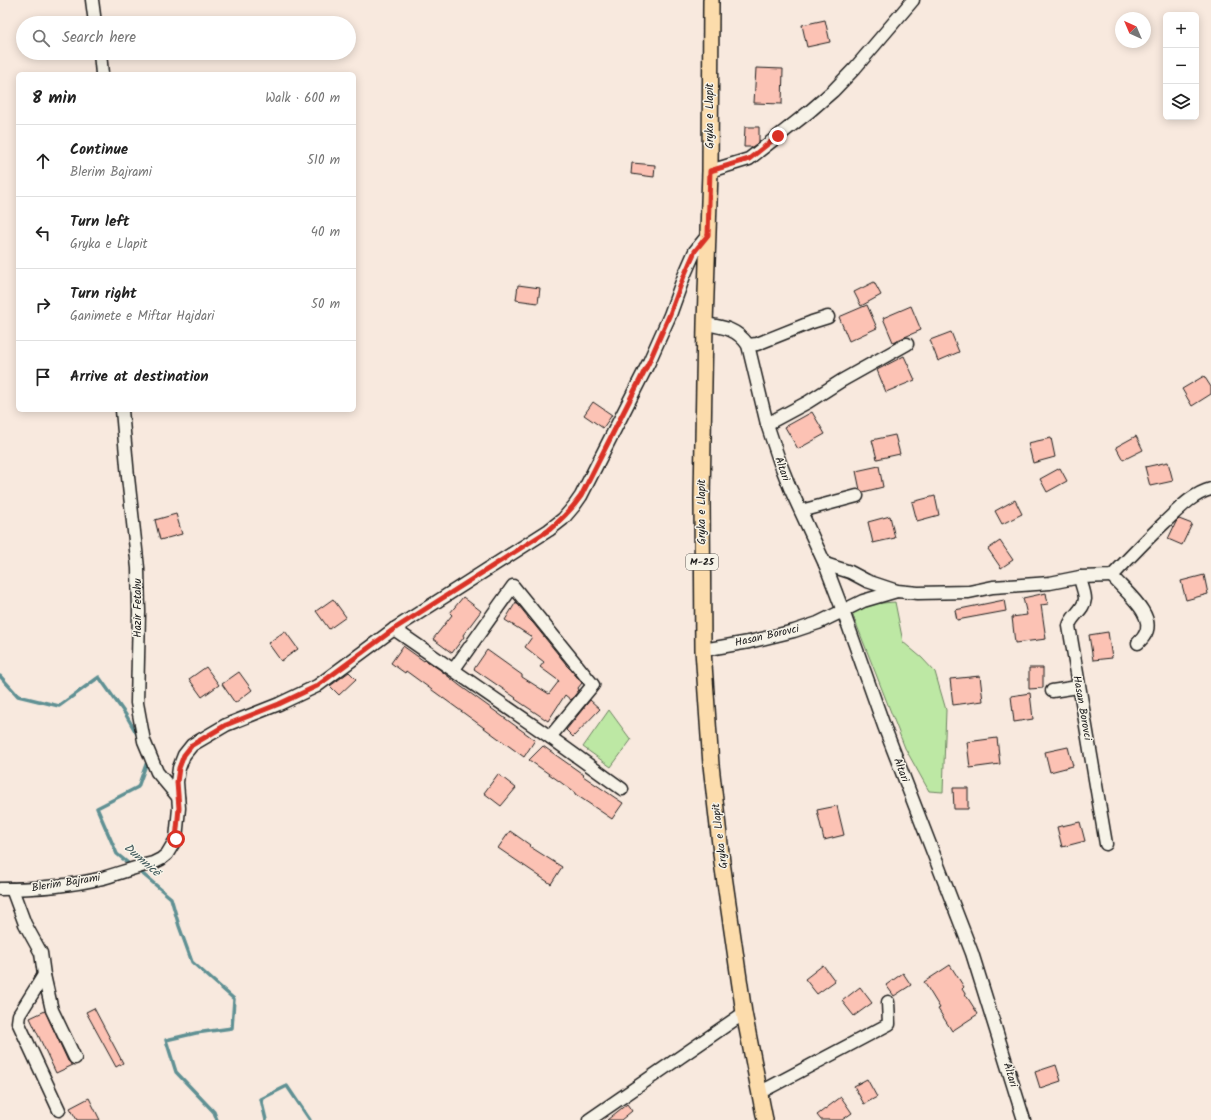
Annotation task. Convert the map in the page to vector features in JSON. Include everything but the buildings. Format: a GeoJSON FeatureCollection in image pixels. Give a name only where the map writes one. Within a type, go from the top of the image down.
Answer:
{"type":"FeatureCollection","features":[{"type":"Feature","properties":{"kind":"main road","name":"Gryka e Llapit"},"geometry":{"type":"LineString","coordinates":[[711,0],[710,171],[705,324],[702,499],[703,650],[711,765],[722,862],[744,1013],[765,1120]]}},
{"type":"Feature","properties":{"kind":"street"},"geometry":{"type":"LineString","coordinates":[[92,0],[94,16]]}},
{"type":"Feature","properties":{"kind":"street"},"geometry":{"type":"LineString","coordinates":[[710,171],[749,159],[810,111],[856,68],[913,0]]}},
{"type":"Feature","properties":{"kind":"street"},"geometry":{"type":"LineString","coordinates":[[101,60],[102,72]]}},
{"type":"Feature","properties":{"kind":"street","name":"Blerim Bajrami"},"geometry":{"type":"LineString","coordinates":[[6,889],[66,885],[104,878],[161,859],[172,847],[177,833],[179,808],[177,782],[179,768],[184,755],[192,745],[226,725],[279,704],[317,686],[394,629],[549,530],[563,519],[581,496],[592,475],[649,362],[695,251],[708,235]]}},
{"type":"Feature","properties":{"kind":"street"},"geometry":{"type":"LineString","coordinates":[[748,346],[828,317]]}},
{"type":"Feature","properties":{"kind":"street","name":"Altari"},"geometry":{"type":"LineString","coordinates":[[705,324],[732,330],[743,338],[748,346],[767,424],[782,469],[825,564],[884,726],[972,953],[1024,1120]]}},
{"type":"Feature","properties":{"kind":"street"},"geometry":{"type":"LineString","coordinates":[[767,424],[808,402],[841,381],[906,344]]}},
{"type":"Feature","properties":{"kind":"street","name":"Hazir Fetahu"},"geometry":{"type":"LineString","coordinates":[[122,412],[138,568],[139,612],[137,703],[144,741],[157,772],[178,797]]}},
{"type":"Feature","properties":{"kind":"street"},"geometry":{"type":"LineString","coordinates":[[1138,643],[1145,636],[1147,621],[1138,602],[1112,576],[1142,544],[1187,502],[1198,494],[1211,489]]}},
{"type":"Feature","properties":{"kind":"street"},"geometry":{"type":"LineString","coordinates":[[801,511],[857,496]]}},
{"type":"Feature","properties":{"kind":"street","name":"Hasan Borovci"},"geometry":{"type":"LineString","coordinates":[[825,564],[850,572],[867,581],[897,591],[946,593],[969,592],[993,587],[1050,583],[1080,577],[1112,576]]}},
{"type":"Feature","properties":{"kind":"street","name":"Hasan Borovci"},"geometry":{"type":"LineString","coordinates":[[1080,577],[1084,595],[1084,603],[1070,621],[1068,626],[1106,844]]}},
{"type":"Feature","properties":{"kind":"street"},"geometry":{"type":"LineString","coordinates":[[454,669],[513,586],[593,685],[550,737]]}},
{"type":"Feature","properties":{"kind":"street","name":"Hasan Borovci"},"geometry":{"type":"LineString","coordinates":[[703,650],[749,642],[794,631],[818,623],[863,601],[897,591]]}},
{"type":"Feature","properties":{"kind":"street"},"geometry":{"type":"LineString","coordinates":[[394,629],[454,669],[622,789]]}},
{"type":"Feature","properties":{"kind":"street"},"geometry":{"type":"LineString","coordinates":[[1052,690],[1078,687]]}},
{"type":"Feature","properties":{"kind":"street"},"geometry":{"type":"LineString","coordinates":[[6,889],[41,953],[44,975],[52,1010],[75,1058]]}},
{"type":"Feature","properties":{"kind":"street"},"geometry":{"type":"LineString","coordinates":[[44,975],[19,1015],[18,1022],[59,1110]]}},
{"type":"Feature","properties":{"kind":"street"},"geometry":{"type":"LineString","coordinates":[[759,1093],[889,1024],[888,1002]]}},
{"type":"Feature","properties":{"kind":"street"},"geometry":{"type":"LineString","coordinates":[[589,1120],[744,1013]]}},
{"type":"Feature","properties":{"kind":"green space"},"geometry":{"type":"Polygon","coordinates":[[[895,602],[903,642],[922,658],[935,672],[946,710],[943,792],[929,791],[905,748],[852,613],[871,604],[895,602]]]}},
{"type":"Feature","properties":{"kind":"green space"},"geometry":{"type":"Polygon","coordinates":[[[609,710],[631,740],[611,767],[583,747],[609,710]]]}},
{"type":"Feature","properties":{"kind":"waterway","name":"Dumnicë"},"geometry":{"type":"LineString","coordinates":[[0,676],[18,696],[59,706],[99,677],[126,715],[138,736]]}},
{"type":"Feature","properties":{"kind":"waterway","name":"Dumnicë"},"geometry":{"type":"LineString","coordinates":[[133,867],[117,854],[97,808],[138,787],[148,759]]}},
{"type":"Feature","properties":{"kind":"waterway","name":"Dumnicë"},"geometry":{"type":"LineString","coordinates":[[138,870],[171,898],[192,962],[234,999],[232,1028],[196,1033],[166,1040],[176,1072],[214,1112],[217,1120]]}},
{"type":"Feature","properties":{"kind":"waterway","name":"Dumnicë"},"geometry":{"type":"LineString","coordinates":[[266,1120],[261,1099],[287,1086],[310,1120]]}},
{"type":"Feature","properties":{"kind":"route"},"geometry":{"type":"LineString","coordinates":[[176,839],[179,808],[177,782],[179,768],[184,755],[192,745],[226,725],[279,704],[317,686],[394,629],[516,552],[563,519],[581,496],[599,461],[649,362],[695,251],[708,235],[710,171],[749,159],[778,136]]}}]}
